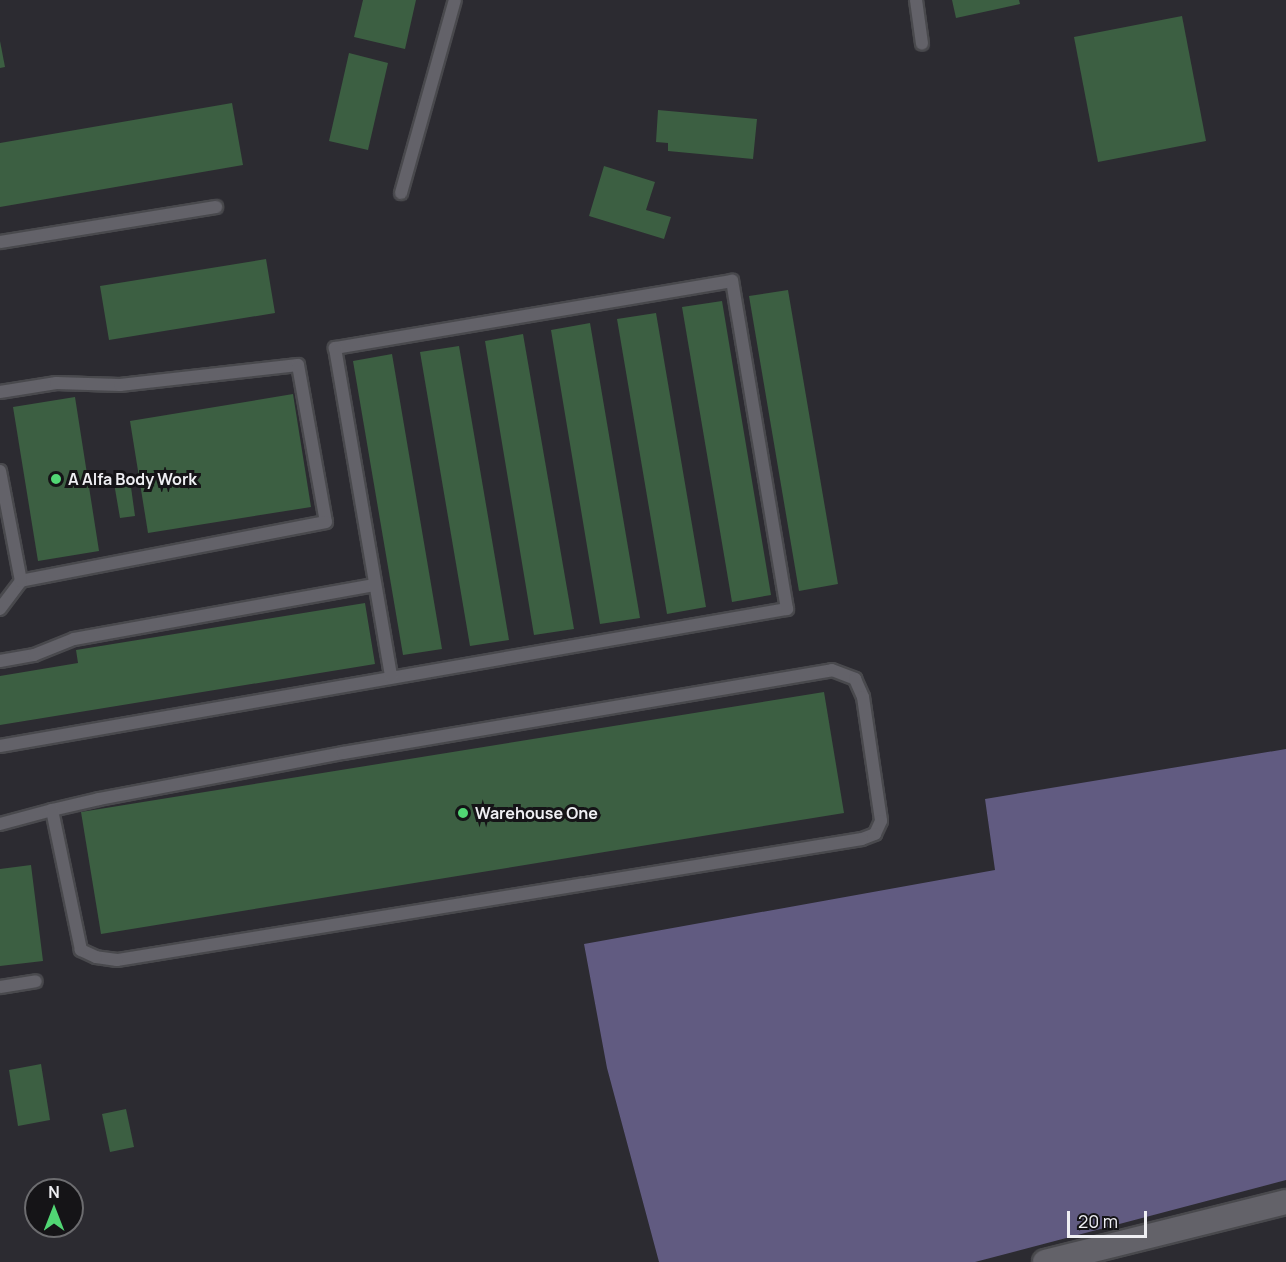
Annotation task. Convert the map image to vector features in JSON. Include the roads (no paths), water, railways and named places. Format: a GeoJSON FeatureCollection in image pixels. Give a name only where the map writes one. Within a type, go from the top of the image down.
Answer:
{"type":"FeatureCollection","features":[{"type":"Feature","properties":{"kind":"street"},"geometry":{"type":"LineString","coordinates":[[1045,1262],[1286,1202]]}},
{"type":"Feature","properties":{"kind":"lane"},"geometry":{"type":"LineString","coordinates":[[401,193],[455,0]]}},
{"type":"Feature","properties":{"kind":"lane"},"geometry":{"type":"LineString","coordinates":[[916,0],[922,44]]}},
{"type":"Feature","properties":{"kind":"lane"},"geometry":{"type":"LineString","coordinates":[[0,242],[216,207]]}},
{"type":"Feature","properties":{"kind":"lane"},"geometry":{"type":"LineString","coordinates":[[0,746],[391,676],[787,609],[732,281],[335,348],[391,676]]}},
{"type":"Feature","properties":{"kind":"lane"},"geometry":{"type":"LineString","coordinates":[[0,392],[56,383],[120,384],[298,365],[326,522],[21,581],[0,609]]}},
{"type":"Feature","properties":{"kind":"lane"},"geometry":{"type":"LineString","coordinates":[[0,471],[21,581]]}},
{"type":"Feature","properties":{"kind":"lane"},"geometry":{"type":"LineString","coordinates":[[0,661],[34,655],[74,639],[374,585]]}},
{"type":"Feature","properties":{"kind":"lane"},"geometry":{"type":"LineString","coordinates":[[0,824],[52,810],[343,753],[832,670],[855,679],[863,697],[881,821],[875,834],[862,839],[117,960],[96,957],[81,950],[52,810]]}},
{"type":"Feature","properties":{"kind":"lane"},"geometry":{"type":"LineString","coordinates":[[0,987],[36,981]]}},
{"type":"Feature","properties":{"kind":"place","name":"A Alfa Body Work"},"geometry":{"type":"Point","coordinates":[56,479]}},
{"type":"Feature","properties":{"kind":"place","name":"Warehouse One"},"geometry":{"type":"Point","coordinates":[463,813]}}]}
